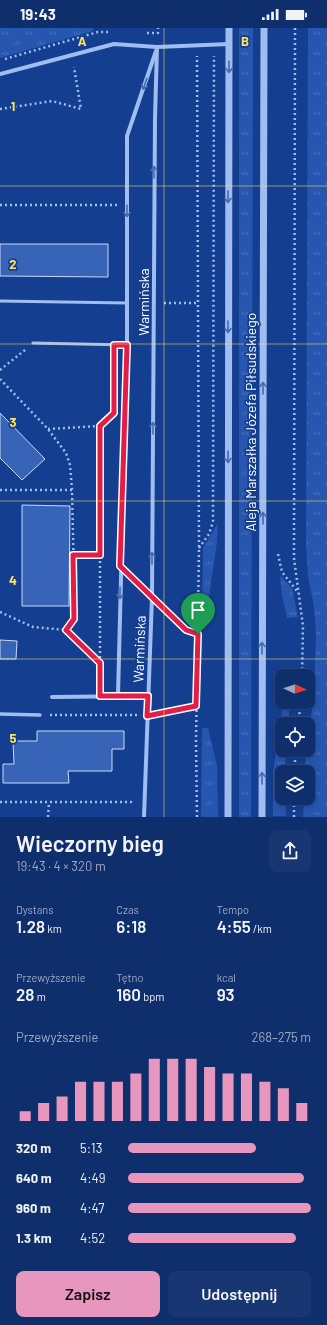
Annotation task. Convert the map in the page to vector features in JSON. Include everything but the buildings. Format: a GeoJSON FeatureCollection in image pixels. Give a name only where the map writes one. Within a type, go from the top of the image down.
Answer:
{"type":"FeatureCollection","features":[{"type":"Feature","properties":{"kind":"street","name":"Aleja Marszałka Józefa Piłsudskiego"},"geometry":{"type":"LineString","coordinates":[[228,817],[229,28]]}},
{"type":"Feature","properties":{"kind":"street","name":"Aleja Marszałka Józefa Piłsudskiego"},"geometry":{"type":"LineString","coordinates":[[262,817],[264,28]]}},
{"type":"Feature","properties":{"kind":"street"},"geometry":{"type":"LineString","coordinates":[[0,74],[114,44],[157,47],[229,44]]}},
{"type":"Feature","properties":{"kind":"street","name":"Warmińska"},"geometry":{"type":"LineString","coordinates":[[118,695],[127,345],[127,136],[157,47]]}},
{"type":"Feature","properties":{"kind":"street","name":"Warmińska"},"geometry":{"type":"LineString","coordinates":[[144,816],[152,597],[155,118],[157,47]]}},
{"type":"Feature","properties":{"kind":"street"},"geometry":{"type":"LineString","coordinates":[[52,697],[118,695],[148,696]]}},
{"type":"Feature","properties":{"kind":"street"},"geometry":{"type":"LineString","coordinates":[[0,714],[40,715]]}},
{"type":"Feature","properties":{"kind":"lane","name":"Warmińska"},"geometry":{"type":"LineString","coordinates":[[0,301],[127,303]]}},
{"type":"Feature","properties":{"kind":"lane"},"geometry":{"type":"LineString","coordinates":[[33,343],[127,345]]}},
{"type":"Feature","properties":{"kind":"path"},"geometry":{"type":"LineString","coordinates":[[295,28],[294,558],[302,626],[302,669]]}},
{"type":"Feature","properties":{"kind":"path"},"geometry":{"type":"LineString","coordinates":[[199,548],[208,534],[213,522],[214,44]]}},
{"type":"Feature","properties":{"kind":"path"},"geometry":{"type":"LineString","coordinates":[[196,817],[196,706],[199,548],[197,46]]}},
{"type":"Feature","properties":{"kind":"path"},"geometry":{"type":"LineString","coordinates":[[0,109],[52,101],[81,109],[71,55]]}},
{"type":"Feature","properties":{"kind":"path"},"geometry":{"type":"LineString","coordinates":[[0,205],[127,205]]}},
{"type":"Feature","properties":{"kind":"path"},"geometry":{"type":"LineString","coordinates":[[154,303],[198,303]]}},
{"type":"Feature","properties":{"kind":"path"},"geometry":{"type":"LineString","coordinates":[[0,370],[33,343]]}},
{"type":"Feature","properties":{"kind":"path"},"geometry":{"type":"LineString","coordinates":[[0,378],[48,429],[66,453],[70,465],[72,490],[74,619],[66,630]]}},
{"type":"Feature","properties":{"kind":"path"},"geometry":{"type":"LineString","coordinates":[[48,429],[100,426],[114,413]]}},
{"type":"Feature","properties":{"kind":"path"},"geometry":{"type":"LineString","coordinates":[[100,426],[100,696]]}},
{"type":"Feature","properties":{"kind":"path"},"geometry":{"type":"LineString","coordinates":[[0,490],[72,490]]}},
{"type":"Feature","properties":{"kind":"path"},"geometry":{"type":"LineString","coordinates":[[73,555],[100,555]]}},
{"type":"Feature","properties":{"kind":"path"},"geometry":{"type":"LineString","coordinates":[[152,597],[186,630],[198,634]]}},
{"type":"Feature","properties":{"kind":"path"},"geometry":{"type":"LineString","coordinates":[[0,612],[33,627],[66,630],[100,663]]}},
{"type":"Feature","properties":{"kind":"path"},"geometry":{"type":"LineString","coordinates":[[40,715],[147,716],[196,706]]}},
{"type":"Feature","properties":{"kind":"path"},"geometry":{"type":"LineString","coordinates":[[0,802],[131,802],[144,816]]}},
{"type":"Feature","properties":{"kind":"path"},"geometry":{"type":"LineString","coordinates":[[48,817],[49,802]]}},
{"type":"Feature","properties":{"kind":"path"},"geometry":{"type":"LineString","coordinates":[[294,805],[294,817]]}},
{"type":"Feature","properties":{"kind":"green space"},"geometry":{"type":"Polygon","coordinates":[[[0,28],[93,28],[93,31],[0,58],[0,28]]]}},
{"type":"Feature","properties":{"kind":"green space"},"geometry":{"type":"Polygon","coordinates":[[[239,28],[253,28],[251,817],[239,817],[239,28]]]}},
{"type":"Feature","properties":{"kind":"green space"},"geometry":{"type":"Polygon","coordinates":[[[308,28],[327,28],[327,817],[303,817],[304,805],[315,805],[315,765],[305,765],[306,757],[315,757],[315,717],[311,717],[312,709],[315,709],[316,633],[314,607],[308,576],[306,546],[308,28]]]}},
{"type":"Feature","properties":{"kind":"green space"},"geometry":{"type":"Polygon","coordinates":[[[218,523],[217,542],[206,618],[202,618],[203,548],[218,523]]]}},
{"type":"Feature","properties":{"kind":"green space"},"geometry":{"type":"Polygon","coordinates":[[[280,575],[292,588],[298,617],[287,618],[282,595],[280,575]]]}},
{"type":"Feature","properties":{"kind":"green space"},"geometry":{"type":"Polygon","coordinates":[[[282,709],[289,709],[289,717],[281,717],[282,709]]]}},
{"type":"Feature","properties":{"kind":"green space"},"geometry":{"type":"Polygon","coordinates":[[[202,728],[208,728],[217,766],[218,817],[201,817],[202,728]]]}},
{"type":"Feature","properties":{"kind":"green space"},"geometry":{"type":"Polygon","coordinates":[[[275,757],[286,757],[285,765],[275,765],[275,805],[286,805],[286,816],[273,816],[273,772],[275,757]]]}},
{"type":"Feature","properties":{"kind":"route"},"geometry":{"type":"LineString","coordinates":[[114,345],[127,345],[120,566],[186,630],[198,634],[196,706],[147,716],[148,696],[100,696],[100,663],[66,630],[74,619],[73,555],[100,555],[100,426],[114,413],[114,345]]}}]}
